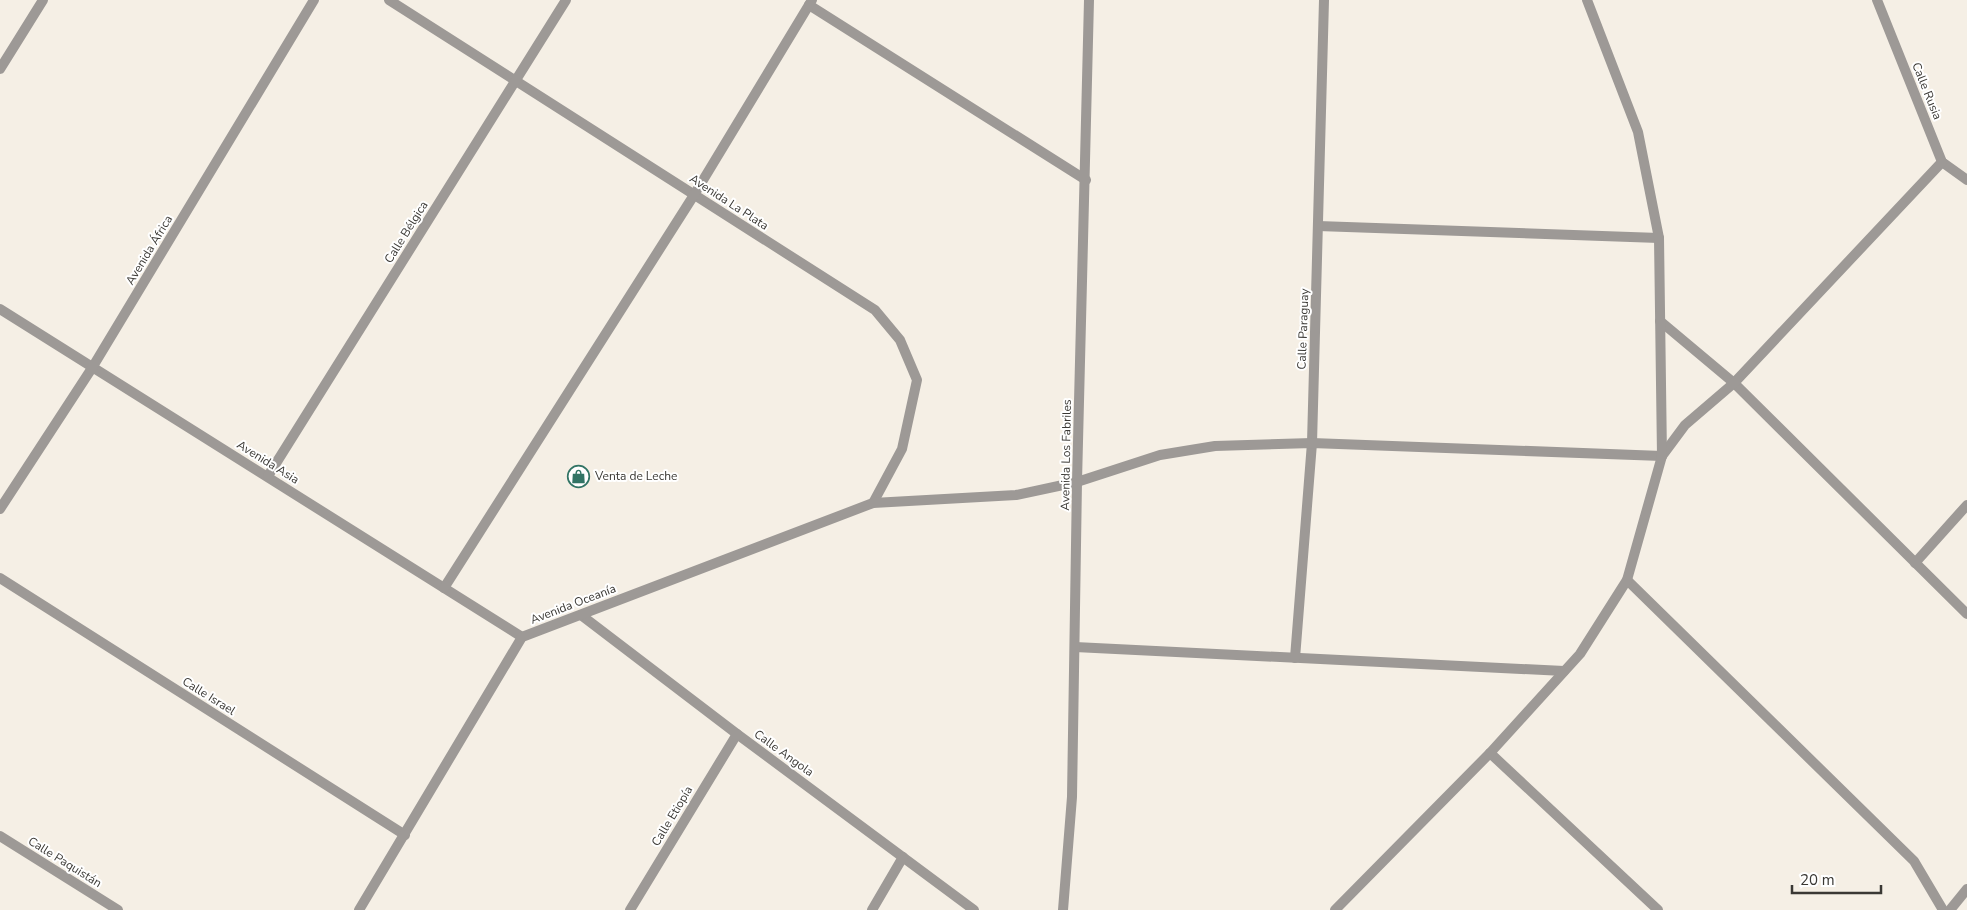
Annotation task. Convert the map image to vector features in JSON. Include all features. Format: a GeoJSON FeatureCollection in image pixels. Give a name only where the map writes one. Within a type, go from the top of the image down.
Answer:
{"type":"FeatureCollection","features":[{"type":"Feature","properties":{"kind":"street"},"geometry":{"type":"LineString","coordinates":[[0,69],[43,0]]}},
{"type":"Feature","properties":{"kind":"street","name":"Avenida África"},"geometry":{"type":"LineString","coordinates":[[0,509],[92,368],[314,0]]}},
{"type":"Feature","properties":{"kind":"street","name":"Avenida La Plata"},"geometry":{"type":"LineString","coordinates":[[389,0],[875,310],[900,340],[917,380],[902,449],[874,503]]}},
{"type":"Feature","properties":{"kind":"street","name":"Calle Bélgica"},"geometry":{"type":"LineString","coordinates":[[268,476],[566,0]]}},
{"type":"Feature","properties":{"kind":"street","name":"Avenida Los Fabriles"},"geometry":{"type":"LineString","coordinates":[[1063,910],[1072,797],[1077,482],[1089,0]]}},
{"type":"Feature","properties":{"kind":"street","name":"Calle Paraguay"},"geometry":{"type":"LineString","coordinates":[[1296,658],[1312,443],[1324,0]]}},
{"type":"Feature","properties":{"kind":"street"},"geometry":{"type":"LineString","coordinates":[[1336,910],[1490,753],[1580,654],[1627,580],[1662,456],[1659,238],[1638,132],[1587,0]]}},
{"type":"Feature","properties":{"kind":"street","name":"Calle Rusia"},"geometry":{"type":"LineString","coordinates":[[1877,0],[1942,162]]}},
{"type":"Feature","properties":{"kind":"street"},"geometry":{"type":"LineString","coordinates":[[444,588],[694,194],[810,3],[1086,180]]}},
{"type":"Feature","properties":{"kind":"street"},"geometry":{"type":"LineString","coordinates":[[1662,456],[1685,425],[1734,383],[1942,162],[1967,180]]}},
{"type":"Feature","properties":{"kind":"street"},"geometry":{"type":"LineString","coordinates":[[1318,226],[1659,238]]}},
{"type":"Feature","properties":{"kind":"street","name":"Avenida Asia"},"geometry":{"type":"LineString","coordinates":[[0,309],[522,637]]}},
{"type":"Feature","properties":{"kind":"street"},"geometry":{"type":"LineString","coordinates":[[1660,321],[1734,383],[1967,614]]}},
{"type":"Feature","properties":{"kind":"street","name":"Avenida Oceanía"},"geometry":{"type":"LineString","coordinates":[[359,910],[522,637],[874,503],[1016,495],[1077,482],[1160,455],[1206,447],[1312,443],[1662,456]]}},
{"type":"Feature","properties":{"kind":"street"},"geometry":{"type":"LineString","coordinates":[[1915,563],[1967,505]]}},
{"type":"Feature","properties":{"kind":"street","name":"Calle Israel"},"geometry":{"type":"LineString","coordinates":[[0,578],[405,835]]}},
{"type":"Feature","properties":{"kind":"street"},"geometry":{"type":"LineString","coordinates":[[1627,580],[1914,861],[1943,910]]}},
{"type":"Feature","properties":{"kind":"street","name":"Calle Angola"},"geometry":{"type":"LineString","coordinates":[[580,615],[974,910]]}},
{"type":"Feature","properties":{"kind":"street"},"geometry":{"type":"LineString","coordinates":[[1075,647],[1564,671]]}},
{"type":"Feature","properties":{"kind":"street","name":"Calle Etiopía"},"geometry":{"type":"LineString","coordinates":[[630,910],[737,734]]}},
{"type":"Feature","properties":{"kind":"street"},"geometry":{"type":"LineString","coordinates":[[1490,753],[1658,910]]}},
{"type":"Feature","properties":{"kind":"street","name":"Calle Paquistán"},"geometry":{"type":"LineString","coordinates":[[0,836],[118,910]]}},
{"type":"Feature","properties":{"kind":"street"},"geometry":{"type":"LineString","coordinates":[[872,910],[903,856]]}},
{"type":"Feature","properties":{"kind":"street"},"geometry":{"type":"LineString","coordinates":[[1950,910],[1967,889]]}},
{"type":"Feature","properties":{"kind":"place","name":"Venta de Leche"},"geometry":{"type":"Point","coordinates":[579,476]}}]}
